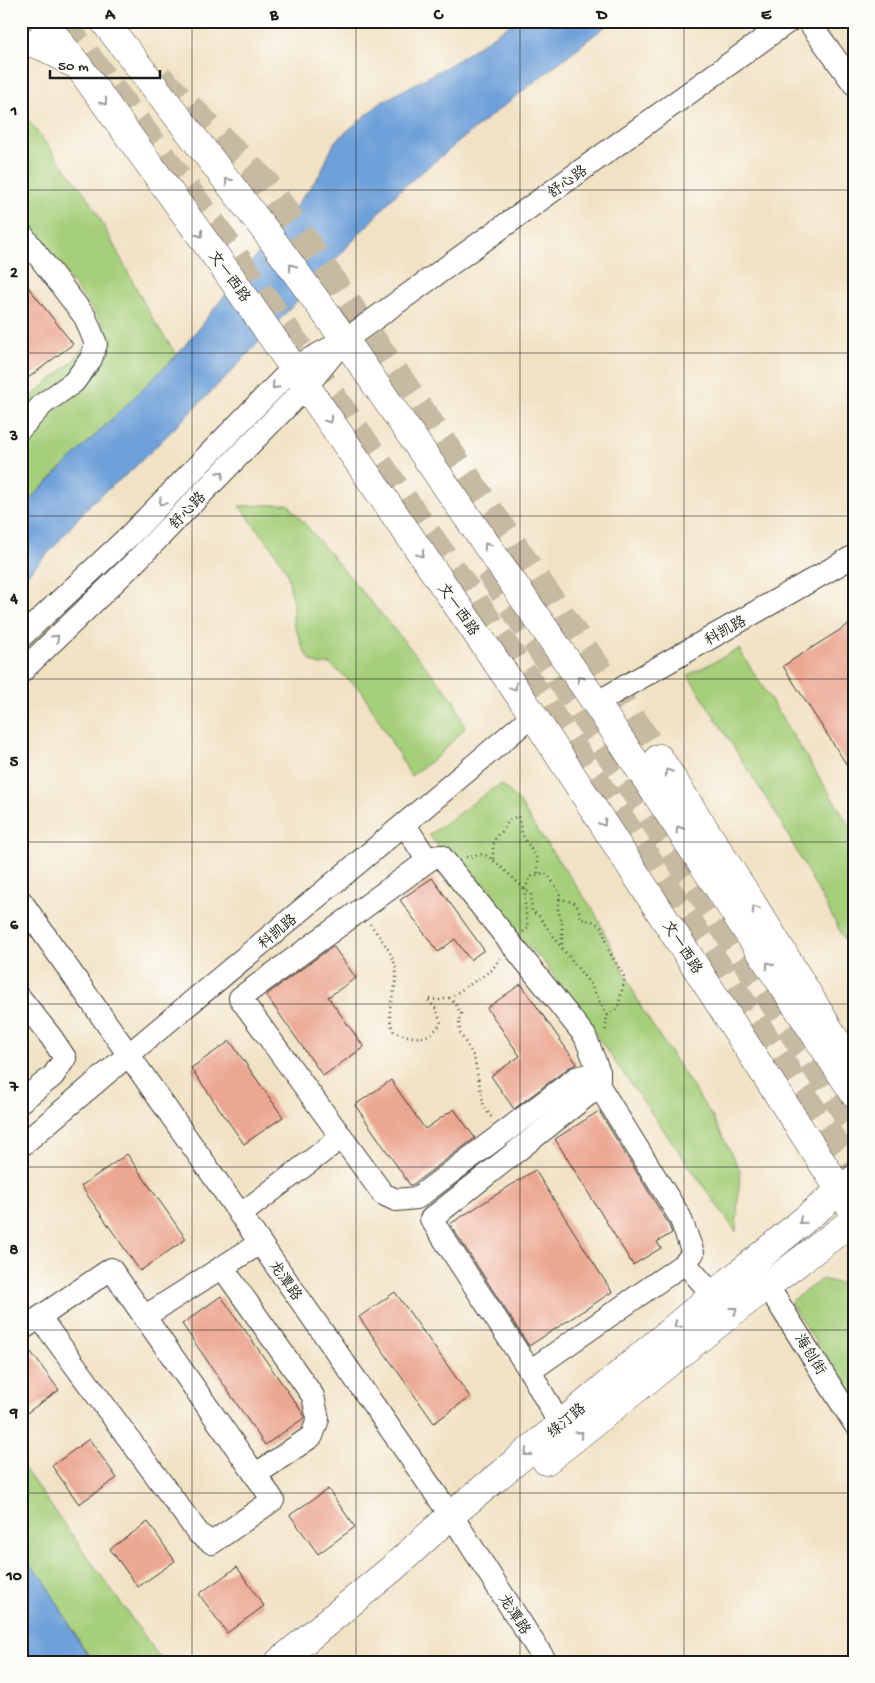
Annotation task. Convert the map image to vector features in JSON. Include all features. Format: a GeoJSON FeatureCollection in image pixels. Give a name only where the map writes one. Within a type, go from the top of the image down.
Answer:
{"type":"FeatureCollection","features":[{"type":"Feature","properties":{"kind":"main road","name":"文一西路"},"geometry":{"type":"LineString","coordinates":[[44,21],[230,276],[533,714],[849,1194]]}},
{"type":"Feature","properties":{"kind":"main road"},"geometry":{"type":"LineString","coordinates":[[104,21],[268,234],[345,340],[596,703],[854,1093]]}},
{"type":"Feature","properties":{"kind":"main road"},"geometry":{"type":"LineString","coordinates":[[21,43],[29,42],[47,48],[78,67]]}},
{"type":"Feature","properties":{"kind":"main road"},"geometry":{"type":"LineString","coordinates":[[659,758],[774,938],[854,1070]]}},
{"type":"Feature","properties":{"kind":"main road","name":"绿汀路"},"geometry":{"type":"LineString","coordinates":[[305,1662],[560,1425],[713,1294],[849,1194]]}},
{"type":"Feature","properties":{"kind":"main road","name":"绿汀路"},"geometry":{"type":"LineString","coordinates":[[279,1662],[394,1567],[455,1523],[854,1220]]}},
{"type":"Feature","properties":{"kind":"street","name":"舒心路"},"geometry":{"type":"LineString","coordinates":[[21,637],[299,378],[345,340],[789,21]]}},
{"type":"Feature","properties":{"kind":"street"},"geometry":{"type":"LineString","coordinates":[[808,21],[854,84]]}},
{"type":"Feature","properties":{"kind":"street"},"geometry":{"type":"LineString","coordinates":[[21,234],[84,317],[96,344],[91,359],[74,382],[43,404],[21,428]]}},
{"type":"Feature","properties":{"kind":"street","name":"舒心路"},"geometry":{"type":"LineString","coordinates":[[21,672],[132,565],[299,378]]}},
{"type":"Feature","properties":{"kind":"street","name":"科凯路"},"geometry":{"type":"LineString","coordinates":[[596,703],[854,556]]}},
{"type":"Feature","properties":{"kind":"street","name":"科凯路"},"geometry":{"type":"LineString","coordinates":[[21,1146],[404,825],[533,714]]}},
{"type":"Feature","properties":{"kind":"street"},"geometry":{"type":"LineString","coordinates":[[404,825],[426,858],[437,857]]}},
{"type":"Feature","properties":{"kind":"street"},"geometry":{"type":"LineString","coordinates":[[437,857],[240,998],[383,1194],[396,1200],[417,1198],[576,1078],[599,1079]]}},
{"type":"Feature","properties":{"kind":"street"},"geometry":{"type":"LineString","coordinates":[[437,857],[510,942],[585,1036],[599,1079],[680,1217],[693,1253],[685,1263],[530,1371]]}},
{"type":"Feature","properties":{"kind":"street","name":"龙潭路"},"geometry":{"type":"LineString","coordinates":[[21,901],[455,1523],[546,1662]]}},
{"type":"Feature","properties":{"kind":"street"},"geometry":{"type":"LineString","coordinates":[[21,999],[65,1058],[52,1076],[21,1101]]}},
{"type":"Feature","properties":{"kind":"street"},"geometry":{"type":"LineString","coordinates":[[560,1425],[530,1371],[431,1219],[599,1079]]}},
{"type":"Feature","properties":{"kind":"street"},"geometry":{"type":"LineString","coordinates":[[240,1215],[342,1137]]}},
{"type":"Feature","properties":{"kind":"street"},"geometry":{"type":"LineString","coordinates":[[144,1317],[260,1243]]}},
{"type":"Feature","properties":{"kind":"street"},"geometry":{"type":"LineString","coordinates":[[685,1263],[713,1294]]}},
{"type":"Feature","properties":{"kind":"street"},"geometry":{"type":"LineString","coordinates":[[222,1267],[314,1396],[318,1419],[312,1436],[255,1475]]}},
{"type":"Feature","properties":{"kind":"street"},"geometry":{"type":"LineString","coordinates":[[21,1330],[110,1269],[273,1500],[212,1543],[199,1534],[40,1318]]}},
{"type":"Feature","properties":{"kind":"street","name":"海创街"},"geometry":{"type":"LineString","coordinates":[[767,1285],[854,1423]]}},
{"type":"Feature","properties":{"kind":"path"},"geometry":{"type":"LineString","coordinates":[[493,859],[493,846],[496,836],[503,831],[509,820],[518,816],[522,834],[537,859],[538,875]]}},
{"type":"Feature","properties":{"kind":"path"},"geometry":{"type":"LineString","coordinates":[[437,857],[458,855],[469,857],[483,854],[493,859],[531,894],[532,911],[539,916],[590,985],[608,1016]]}},
{"type":"Feature","properties":{"kind":"path"},"geometry":{"type":"LineString","coordinates":[[359,911],[386,944],[396,970],[389,1009],[394,1032],[416,1039],[436,1030],[441,1023],[437,1010],[427,999],[440,1000],[449,998],[492,970],[510,942],[528,928],[524,903],[525,890],[530,877],[548,875],[560,893],[558,910],[562,922],[562,948]]}},
{"type":"Feature","properties":{"kind":"path"},"geometry":{"type":"LineString","coordinates":[[559,899],[574,902],[579,907],[581,919],[592,921],[602,927],[610,951],[625,978],[618,1007],[608,1016],[605,1034]]}},
{"type":"Feature","properties":{"kind":"path"},"geometry":{"type":"LineString","coordinates":[[449,998],[456,1004],[461,1014],[459,1022],[460,1033],[474,1057],[484,1107],[504,1133]]}},
{"type":"Feature","properties":{"kind":"green space"},"geometry":{"type":"Polygon","coordinates":[[[21,111],[90,200],[152,318],[177,355],[21,508],[21,406],[74,360],[102,323],[21,214],[21,111]]]}},
{"type":"Feature","properties":{"kind":"green space"},"geometry":{"type":"Polygon","coordinates":[[[288,504],[454,700],[465,728],[439,755],[411,776],[362,691],[330,664],[320,665],[312,662],[304,650],[293,622],[293,601],[287,572],[273,549],[239,506],[288,504]]]}},
{"type":"Feature","properties":{"kind":"green space"},"geometry":{"type":"Polygon","coordinates":[[[739,649],[854,833],[854,957],[778,817],[688,675],[739,649]]]}},
{"type":"Feature","properties":{"kind":"green space"},"geometry":{"type":"Polygon","coordinates":[[[502,784],[520,802],[532,823],[594,911],[643,1011],[713,1118],[740,1170],[736,1232],[544,962],[503,922],[429,835],[492,789],[502,784]]]}},
{"type":"Feature","properties":{"kind":"green space"},"geometry":{"type":"Polygon","coordinates":[[[822,1279],[854,1287],[854,1402],[790,1302],[822,1279]]]}},
{"type":"Feature","properties":{"kind":"green space"},"geometry":{"type":"Polygon","coordinates":[[[21,1464],[163,1662],[94,1662],[83,1647],[43,1579],[21,1556],[21,1464]]]}},
{"type":"Feature","properties":{"kind":"water"},"geometry":{"type":"Polygon","coordinates":[[[515,21],[612,21],[401,189],[232,371],[133,469],[91,503],[52,549],[21,581],[21,508],[177,355],[320,174],[335,141],[382,102],[453,63],[515,21]]]}},
{"type":"Feature","properties":{"kind":"water"},"geometry":{"type":"Polygon","coordinates":[[[21,1556],[43,1578],[82,1647],[94,1662],[21,1662],[21,1556]]]}},
{"type":"Feature","properties":{"kind":"building"},"geometry":{"type":"Polygon","coordinates":[[[21,278],[73,344],[28,378],[21,370],[21,278]]]}},
{"type":"Feature","properties":{"kind":"building"},"geometry":{"type":"Polygon","coordinates":[[[854,621],[854,776],[783,666],[854,621]]]}},
{"type":"Feature","properties":{"kind":"building"},"geometry":{"type":"Polygon","coordinates":[[[432,878],[484,950],[470,960],[455,939],[438,952],[400,900],[432,878]]]}},
{"type":"Feature","properties":{"kind":"building"},"geometry":{"type":"Polygon","coordinates":[[[333,946],[356,978],[328,997],[364,1047],[323,1076],[266,995],[333,946]]]}},
{"type":"Feature","properties":{"kind":"building"},"geometry":{"type":"Polygon","coordinates":[[[521,984],[577,1064],[568,1068],[514,1109],[491,1076],[520,1056],[487,1008],[521,984]]]}},
{"type":"Feature","properties":{"kind":"building"},"geometry":{"type":"Polygon","coordinates":[[[230,1041],[283,1117],[244,1144],[191,1068],[230,1041]]]}},
{"type":"Feature","properties":{"kind":"building"},"geometry":{"type":"Polygon","coordinates":[[[391,1080],[425,1129],[454,1109],[475,1138],[412,1185],[410,1185],[355,1105],[391,1080]]]}},
{"type":"Feature","properties":{"kind":"building"},"geometry":{"type":"Polygon","coordinates":[[[599,1111],[668,1223],[672,1233],[657,1242],[661,1248],[633,1265],[555,1139],[599,1111]]]}},
{"type":"Feature","properties":{"kind":"building"},"geometry":{"type":"Polygon","coordinates":[[[127,1154],[186,1239],[140,1271],[81,1186],[127,1154]]]}},
{"type":"Feature","properties":{"kind":"building"},"geometry":{"type":"Polygon","coordinates":[[[535,1170],[612,1292],[529,1346],[450,1224],[535,1170]]]}},
{"type":"Feature","properties":{"kind":"building"},"geometry":{"type":"Polygon","coordinates":[[[395,1292],[470,1397],[434,1423],[359,1317],[395,1292]]]}},
{"type":"Feature","properties":{"kind":"building"},"geometry":{"type":"Polygon","coordinates":[[[221,1296],[304,1415],[304,1418],[265,1445],[182,1324],[221,1296]]]}},
{"type":"Feature","properties":{"kind":"building"},"geometry":{"type":"Polygon","coordinates":[[[31,1352],[59,1390],[21,1417],[21,1359],[31,1352]]]}},
{"type":"Feature","properties":{"kind":"building"},"geometry":{"type":"Polygon","coordinates":[[[89,1439],[117,1478],[79,1504],[52,1466],[89,1439]]]}},
{"type":"Feature","properties":{"kind":"building"},"geometry":{"type":"Polygon","coordinates":[[[328,1489],[355,1527],[318,1554],[290,1515],[328,1489]]]}},
{"type":"Feature","properties":{"kind":"building"},"geometry":{"type":"Polygon","coordinates":[[[148,1522],[175,1561],[138,1587],[110,1549],[148,1522]]]}},
{"type":"Feature","properties":{"kind":"building"},"geometry":{"type":"Polygon","coordinates":[[[237,1567],[264,1606],[227,1633],[199,1594],[237,1567]]]}},
{"type":"Feature","properties":{"kind":"tunnel"},"geometry":{"type":"LineString","coordinates":[[61,21],[214,226],[479,608],[635,840],[854,1173]]}},
{"type":"Feature","properties":{"kind":"tunnel"},"geometry":{"type":"LineString","coordinates":[[159,78],[265,183],[659,758]]}},
{"type":"Feature","properties":{"kind":"tunnel"},"geometry":{"type":"LineString","coordinates":[[489,570],[854,1125]]}}]}
